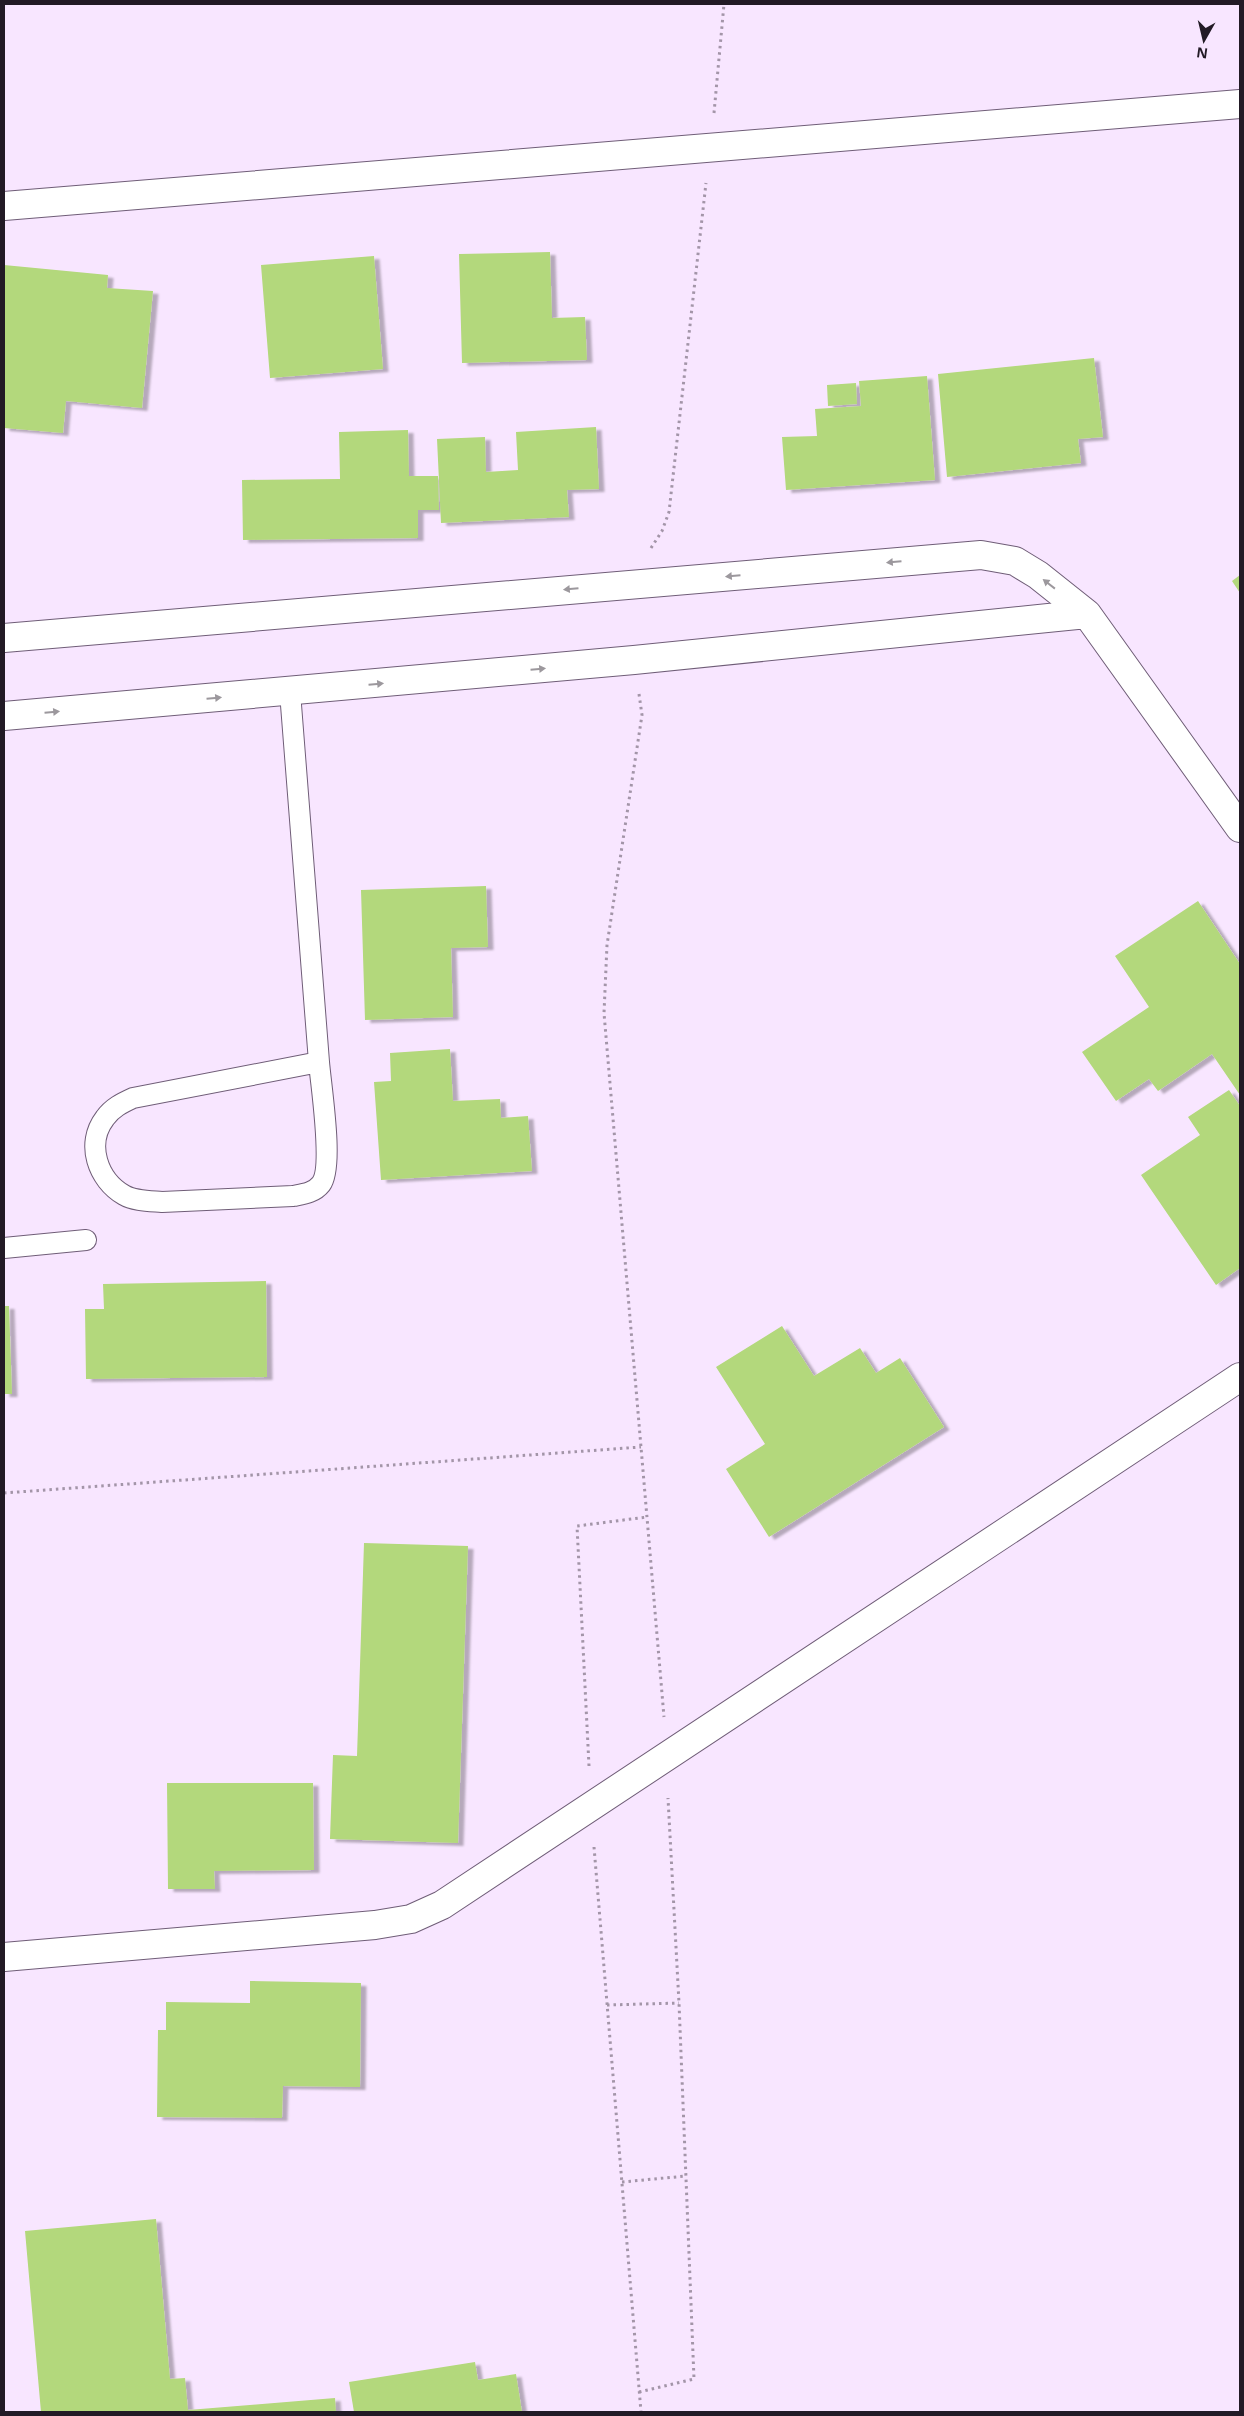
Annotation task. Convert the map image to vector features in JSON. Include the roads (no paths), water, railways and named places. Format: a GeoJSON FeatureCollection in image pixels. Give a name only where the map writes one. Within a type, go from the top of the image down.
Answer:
{"type":"FeatureCollection","features":[{"type":"Feature","properties":{"kind":"street"},"geometry":{"type":"LineString","coordinates":[[4,206],[1240,104]]}},
{"type":"Feature","properties":{"kind":"street"},"geometry":{"type":"LineString","coordinates":[[4,638],[981,555],[1015,561],[1038,575],[1088,614],[1240,828]]}},
{"type":"Feature","properties":{"kind":"street"},"geometry":{"type":"LineString","coordinates":[[4,716],[634,660],[1088,614]]}},
{"type":"Feature","properties":{"kind":"street"},"geometry":{"type":"LineString","coordinates":[[4,1957],[375,1925],[411,1919],[442,1905],[1240,1377]]}},
{"type":"Feature","properties":{"kind":"lane"},"geometry":{"type":"LineString","coordinates":[[290,692],[319,1062],[327,1168],[320,1186],[311,1192],[293,1196],[162,1202],[126,1196],[110,1186],[100,1171],[95,1153],[96,1135],[104,1119],[117,1106],[133,1098],[319,1062]]}},
{"type":"Feature","properties":{"kind":"lane"},"geometry":{"type":"LineString","coordinates":[[4,1248],[86,1240]]}}]}
